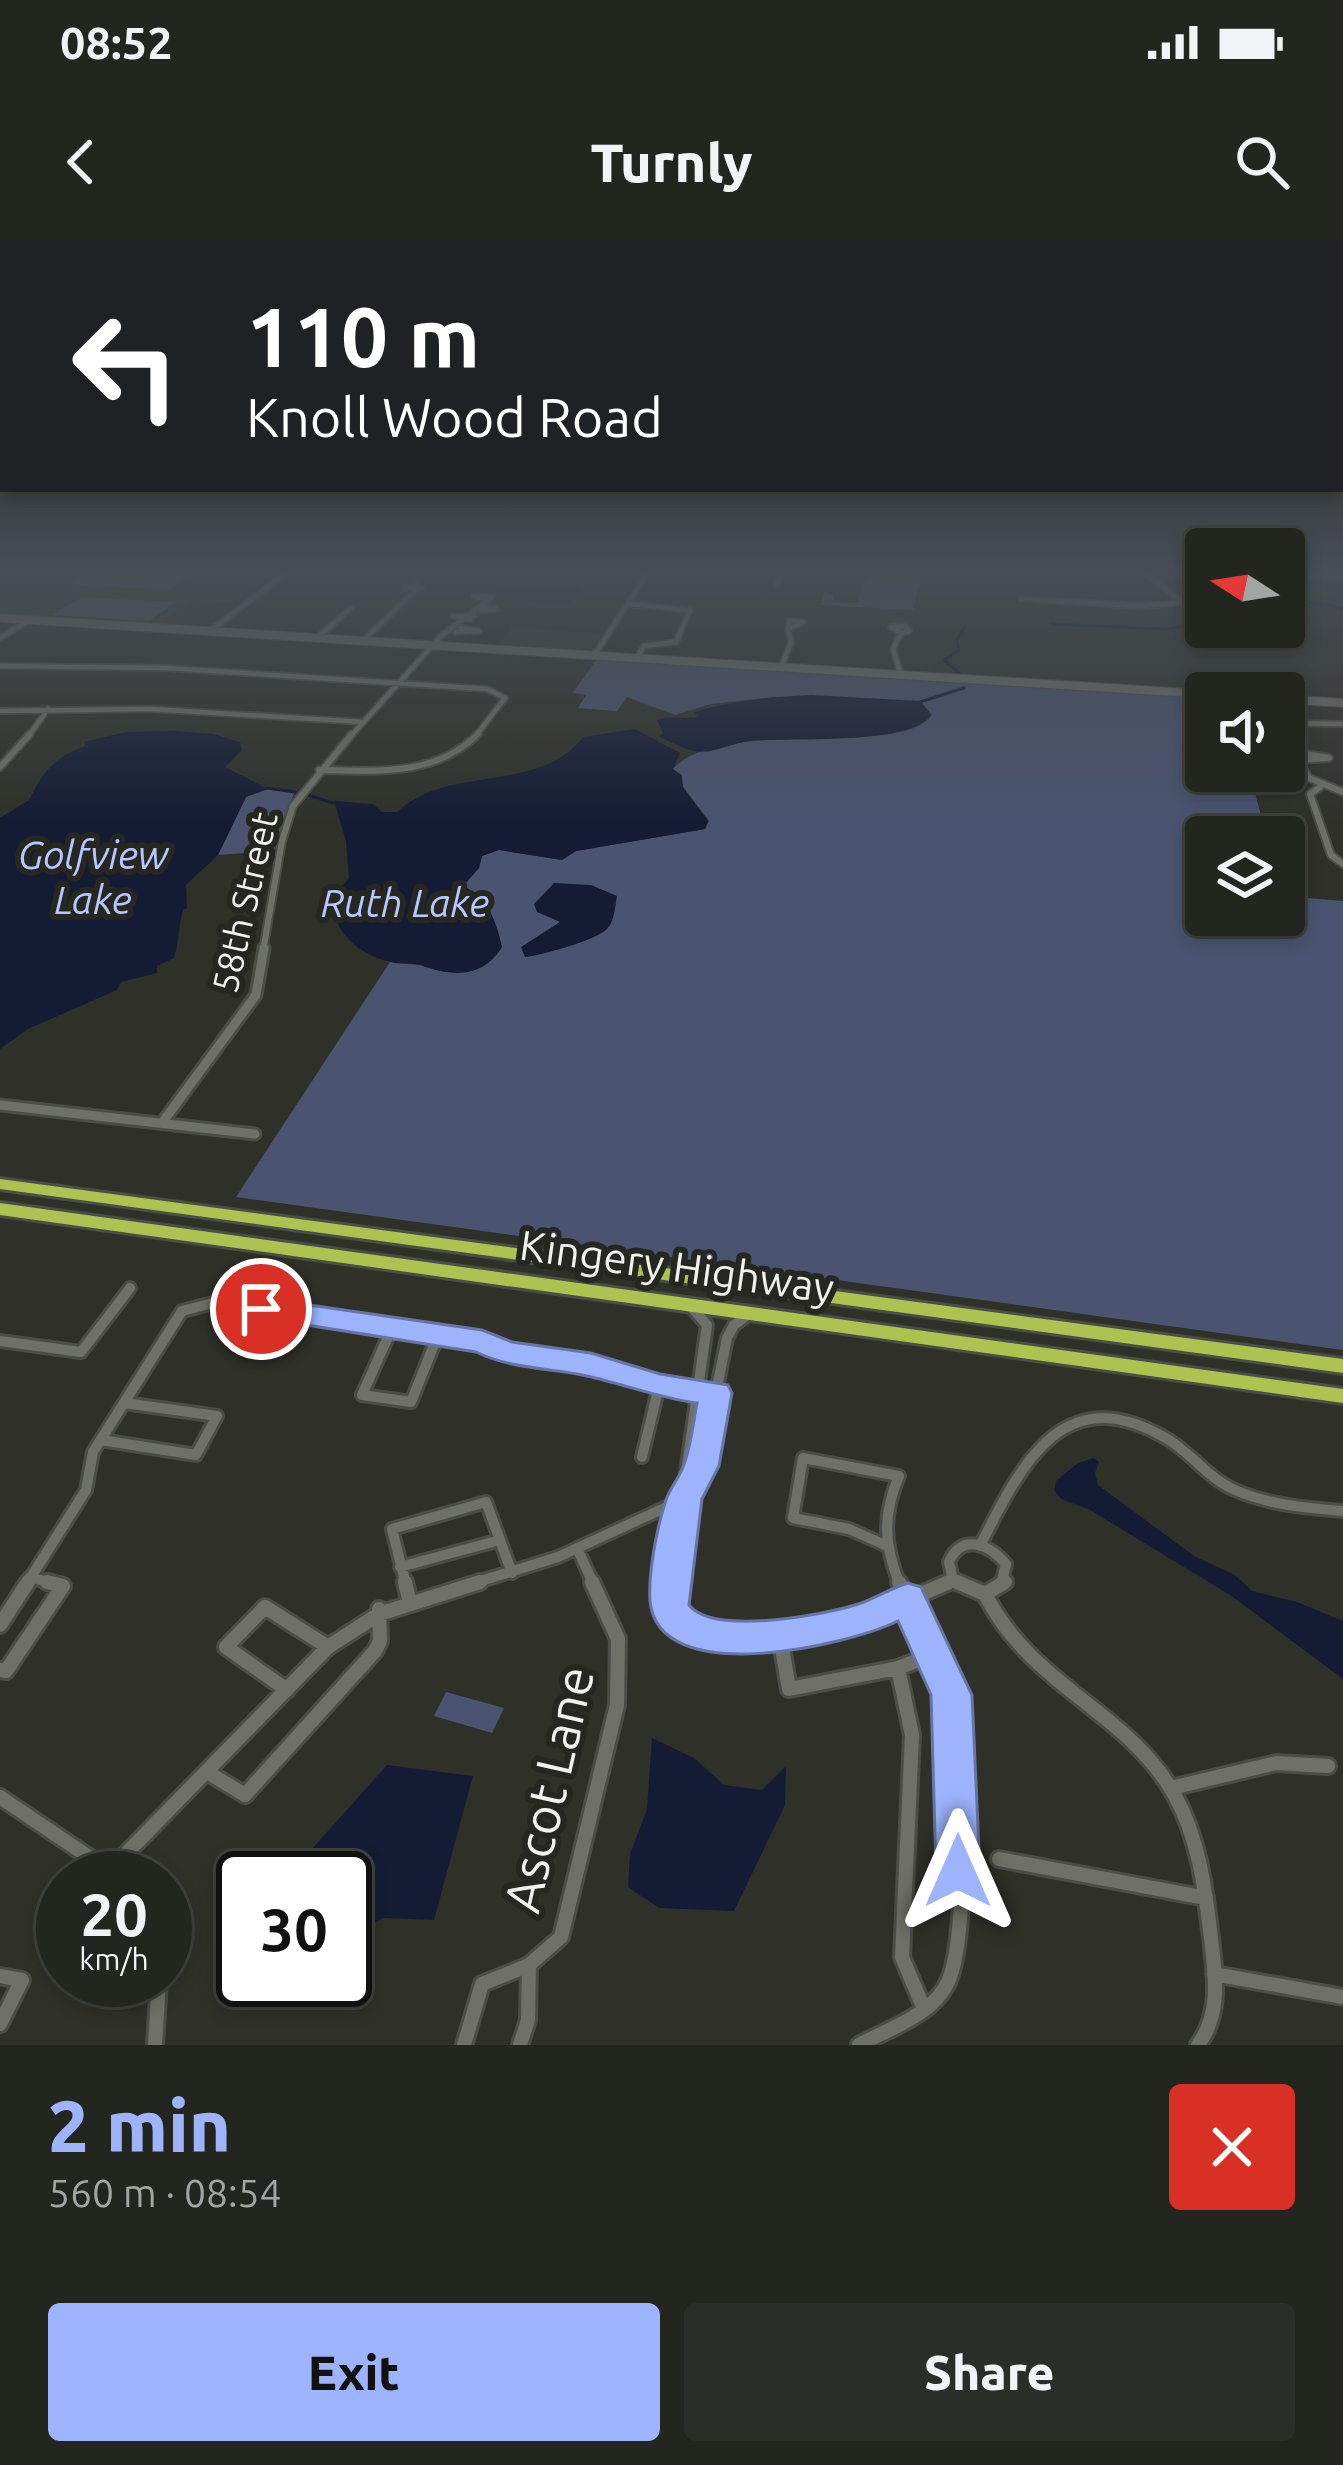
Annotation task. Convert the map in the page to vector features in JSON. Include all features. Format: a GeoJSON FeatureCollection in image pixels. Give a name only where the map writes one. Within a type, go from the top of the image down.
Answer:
{"type":"FeatureCollection","features":[{"type":"Feature","properties":{"kind":"highway","name":"Kingery Highway"},"geometry":{"type":"LineString","coordinates":[[0,1184],[1343,1366]]}},
{"type":"Feature","properties":{"kind":"highway","name":"Kingery Highway"},"geometry":{"type":"LineString","coordinates":[[0,1209],[1343,1396]]}},
{"type":"Feature","properties":{"kind":"street","name":"58th Street"},"geometry":{"type":"LineString","coordinates":[[162,1123],[256,995],[285,827],[301,793],[425,654]]}},
{"type":"Feature","properties":{"kind":"street"},"geometry":{"type":"LineString","coordinates":[[568,654],[1185,693]]}},
{"type":"Feature","properties":{"kind":"street"},"geometry":{"type":"LineString","coordinates":[[636,658],[639,654]]}},
{"type":"Feature","properties":{"kind":"street"},"geometry":{"type":"LineString","coordinates":[[781,668],[786,654]]}},
{"type":"Feature","properties":{"kind":"street"},"geometry":{"type":"LineString","coordinates":[[894,654],[902,675]]}},
{"type":"Feature","properties":{"kind":"street"},"geometry":{"type":"LineString","coordinates":[[0,666],[167,668],[494,690],[505,698],[464,752],[410,768],[319,770]]}},
{"type":"Feature","properties":{"kind":"street"},"geometry":{"type":"LineString","coordinates":[[1305,701],[1343,703]]}},
{"type":"Feature","properties":{"kind":"street"},"geometry":{"type":"LineString","coordinates":[[0,767],[20,749],[48,709]]}},
{"type":"Feature","properties":{"kind":"street"},"geometry":{"type":"LineString","coordinates":[[0,711],[163,709],[363,722]]}},
{"type":"Feature","properties":{"kind":"street"},"geometry":{"type":"LineString","coordinates":[[1305,723],[1343,724]]}},
{"type":"Feature","properties":{"kind":"street"},"geometry":{"type":"LineString","coordinates":[[1305,778],[1343,792]]}},
{"type":"Feature","properties":{"kind":"street"},"geometry":{"type":"LineString","coordinates":[[1320,787],[1310,794],[1331,855],[1343,864]]}},
{"type":"Feature","properties":{"kind":"street"},"geometry":{"type":"LineString","coordinates":[[0,1105],[255,1135]]}},
{"type":"Feature","properties":{"kind":"street"},"geometry":{"type":"LineString","coordinates":[[0,1341],[82,1352],[130,1288]]}},
{"type":"Feature","properties":{"kind":"street"},"geometry":{"type":"LineString","coordinates":[[0,1625],[86,1490],[93,1451],[182,1311],[208,1301],[482,1342],[506,1352],[591,1365],[659,1386],[716,1393]]}},
{"type":"Feature","properties":{"kind":"street"},"geometry":{"type":"LineString","coordinates":[[677,1302],[698,1311],[707,1324],[692,1390],[682,1465],[684,1499],[669,1595],[683,1626],[714,1636],[780,1636],[866,1619],[953,1580],[985,1594],[997,1589],[1008,1574],[1001,1555],[969,1543],[952,1552],[948,1561],[953,1580]]}},
{"type":"Feature","properties":{"kind":"street"},"geometry":{"type":"LineString","coordinates":[[137,1851],[328,1647],[380,1610],[512,1573],[684,1499],[701,1466],[728,1338],[734,1325],[750,1312]]}},
{"type":"Feature","properties":{"kind":"street"},"geometry":{"type":"LineString","coordinates":[[392,1328],[362,1395],[411,1402],[438,1335]]}},
{"type":"Feature","properties":{"kind":"street"},"geometry":{"type":"LineString","coordinates":[[642,1456],[659,1386]]}},
{"type":"Feature","properties":{"kind":"street"},"geometry":{"type":"LineString","coordinates":[[100,1441],[196,1455],[217,1417],[125,1403]]}},
{"type":"Feature","properties":{"kind":"street"},"geometry":{"type":"LineString","coordinates":[[981,1544],[1024,1462],[1047,1435],[1066,1422],[1091,1416],[1146,1428],[1171,1441],[1203,1471],[1232,1489],[1268,1501],[1343,1511]]}},
{"type":"Feature","properties":{"kind":"street"},"geometry":{"type":"LineString","coordinates":[[859,2045],[925,2009],[948,1982],[956,1950],[959,1832],[952,1704],[885,1545],[883,1511],[899,1475],[802,1458],[793,1518],[849,1529],[885,1545]]}},
{"type":"Feature","properties":{"kind":"street"},"geometry":{"type":"LineString","coordinates":[[409,1599],[392,1529],[486,1502],[512,1573]]}},
{"type":"Feature","properties":{"kind":"street"},"geometry":{"type":"LineString","coordinates":[[400,1567],[500,1540]]}},
{"type":"Feature","properties":{"kind":"street","name":"Ascot Lane"},"geometry":{"type":"LineString","coordinates":[[520,2045],[528,2020],[530,1965],[560,1937],[617,1705],[618,1639],[577,1548]]}},
{"type":"Feature","properties":{"kind":"street"},"geometry":{"type":"LineString","coordinates":[[0,1670],[7,1671],[63,1586],[30,1577]]}},
{"type":"Feature","properties":{"kind":"street"},"geometry":{"type":"LineString","coordinates":[[985,1594],[992,1616],[1030,1662],[1132,1745],[1171,1788],[1199,1853],[1207,1898],[1215,2010],[1208,2034],[1198,2045]]}},
{"type":"Feature","properties":{"kind":"street"},"geometry":{"type":"LineString","coordinates":[[287,1690],[226,1647],[265,1607],[328,1647]]}},
{"type":"Feature","properties":{"kind":"street"},"geometry":{"type":"LineString","coordinates":[[208,1772],[244,1795],[375,1651],[380,1641],[380,1610]]}},
{"type":"Feature","properties":{"kind":"street"},"geometry":{"type":"LineString","coordinates":[[780,1636],[789,1689],[898,1668],[934,1654]]}},
{"type":"Feature","properties":{"kind":"street"},"geometry":{"type":"LineString","coordinates":[[898,1668],[908,1698],[911,1810],[902,1958],[925,2009]]}},
{"type":"Feature","properties":{"kind":"street"},"geometry":{"type":"LineString","coordinates":[[1171,1788],[1276,1763],[1328,1766]]}},
{"type":"Feature","properties":{"kind":"street"},"geometry":{"type":"LineString","coordinates":[[1,1797],[82,1851]]}},
{"type":"Feature","properties":{"kind":"street"},"geometry":{"type":"LineString","coordinates":[[999,1859],[1207,1898]]}},
{"type":"Feature","properties":{"kind":"street"},"geometry":{"type":"LineString","coordinates":[[464,2045],[482,1984],[530,1965]]}},
{"type":"Feature","properties":{"kind":"street"},"geometry":{"type":"LineString","coordinates":[[1214,1974],[1343,1997]]}},
{"type":"Feature","properties":{"kind":"street"},"geometry":{"type":"LineString","coordinates":[[0,1976],[22,1980],[0,2024]]}},
{"type":"Feature","properties":{"kind":"street"},"geometry":{"type":"LineString","coordinates":[[155,2045],[157,2007]]}},
{"type":"Feature","properties":{"kind":"shaded area"},"geometry":{"type":"Polygon","coordinates":[[[596,660],[1185,695],[1185,792],[1255,792],[1261,816],[1185,816],[1185,936],[1305,936],[1305,898],[1343,901],[1343,1350],[236,1197],[390,962],[420,965],[502,947],[489,910],[463,886],[479,868],[482,856],[499,850],[562,860],[576,851],[705,829],[709,821],[683,787],[682,775],[673,769],[697,753],[768,740],[885,735],[913,728],[932,715],[921,701],[772,697],[711,704],[675,715],[627,697],[617,711],[578,708],[586,695],[573,693],[596,660]]]}},
{"type":"Feature","properties":{"kind":"shaded area"},"geometry":{"type":"Polygon","coordinates":[[[268,789],[294,793],[274,851],[218,855],[246,797],[268,789]]]}},
{"type":"Feature","properties":{"kind":"shaded area"},"geometry":{"type":"Polygon","coordinates":[[[446,1692],[504,1708],[492,1733],[434,1716],[446,1692]]]}},
{"type":"Feature","properties":{"kind":"water"},"geometry":{"type":"Polygon","coordinates":[[[811,695],[920,701],[931,715],[899,732],[749,741],[701,752],[659,737],[663,733],[657,720],[662,718],[698,716],[694,712],[737,702],[811,695]]]}},
{"type":"Feature","properties":{"kind":"water","name":"Ruth Lake"},"geometry":{"type":"Polygon","coordinates":[[[635,729],[680,753],[673,769],[708,821],[705,829],[576,851],[562,860],[499,850],[482,856],[479,868],[463,886],[489,911],[502,947],[475,970],[454,973],[379,959],[358,948],[342,931],[332,898],[349,878],[346,841],[334,801],[373,804],[382,812],[397,812],[442,788],[542,766],[564,755],[583,737],[635,729]]]}},
{"type":"Feature","properties":{"kind":"water","name":"Golfview Lake"},"geometry":{"type":"Polygon","coordinates":[[[174,731],[240,742],[242,750],[225,767],[268,789],[246,797],[218,855],[186,885],[187,908],[174,958],[157,966],[157,973],[121,982],[117,990],[28,1029],[0,1049],[0,818],[29,800],[49,768],[85,746],[84,742],[126,732],[174,731]]]}},
{"type":"Feature","properties":{"kind":"water"},"geometry":{"type":"Polygon","coordinates":[[[554,883],[591,885],[617,896],[612,921],[592,938],[525,957],[521,947],[560,922],[537,912],[534,904],[554,883]]]}},
{"type":"Feature","properties":{"kind":"water"},"geometry":{"type":"Polygon","coordinates":[[[1094,1458],[1099,1462],[1098,1485],[1194,1556],[1235,1575],[1252,1591],[1297,1602],[1343,1621],[1343,1679],[1230,1595],[1090,1510],[1061,1499],[1054,1490],[1056,1481],[1078,1463],[1094,1458]]]}},
{"type":"Feature","properties":{"kind":"water"},"geometry":{"type":"Polygon","coordinates":[[[652,1738],[694,1758],[724,1785],[762,1790],[786,1766],[785,1805],[734,1911],[659,1908],[628,1887],[630,1854],[647,1809],[652,1738]]]}},
{"type":"Feature","properties":{"kind":"water"},"geometry":{"type":"Polygon","coordinates":[[[387,1765],[473,1776],[434,1920],[383,1918],[372,1925],[372,1851],[310,1851],[387,1765]]]}},
{"type":"Feature","properties":{"kind":"waterway"},"geometry":{"type":"LineString","coordinates":[[953,654],[944,660],[960,674]]}},
{"type":"Feature","properties":{"kind":"waterway"},"geometry":{"type":"LineString","coordinates":[[920,702],[964,688]]}},
{"type":"Feature","properties":{"kind":"waterway"},"geometry":{"type":"LineString","coordinates":[[267,788],[295,792]]}},
{"type":"Feature","properties":{"kind":"waterway"},"geometry":{"type":"LineString","coordinates":[[308,795],[333,803]]}},
{"type":"Feature","properties":{"kind":"route"},"geometry":{"type":"LineString","coordinates":[[261,1309],[482,1342],[506,1352],[591,1365],[659,1386],[716,1393],[701,1466],[684,1499],[669,1595],[671,1610],[683,1626],[700,1633],[758,1639],[866,1619],[908,1599],[952,1695],[958,1871]]}}]}
